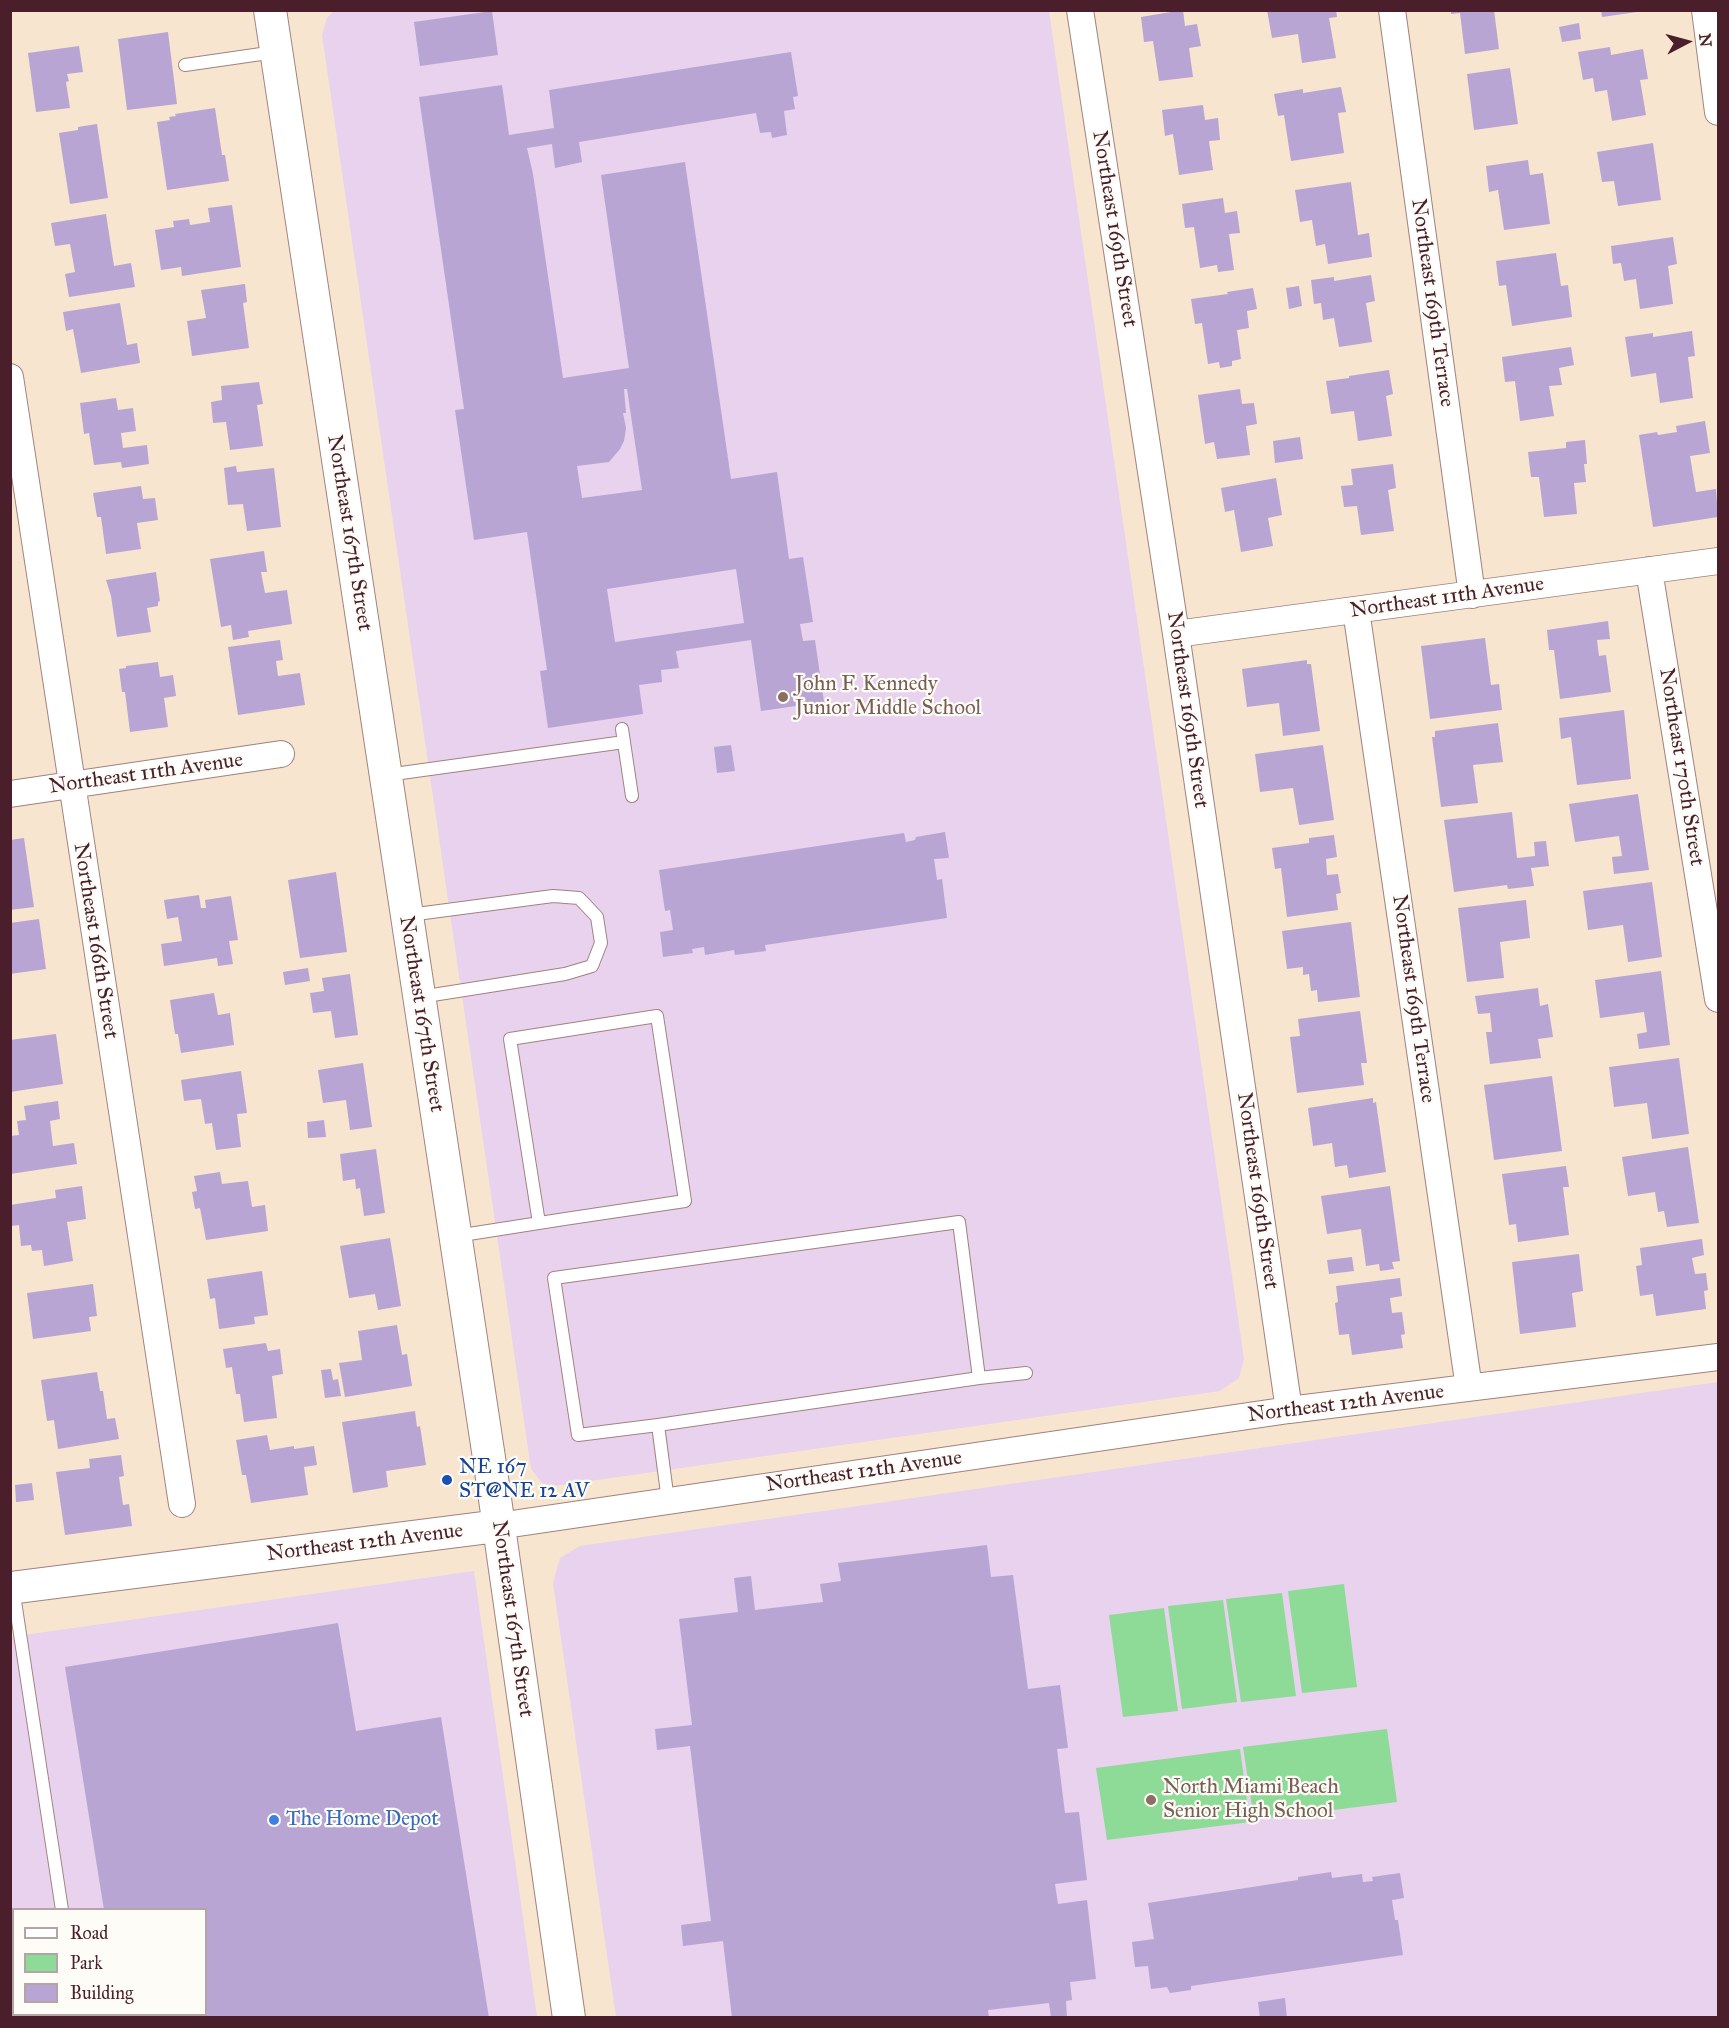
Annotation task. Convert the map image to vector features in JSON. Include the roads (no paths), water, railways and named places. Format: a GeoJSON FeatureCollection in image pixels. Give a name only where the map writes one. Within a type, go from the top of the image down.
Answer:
{"type":"FeatureCollection","features":[{"type":"Feature","properties":{"kind":"street","name":"Northeast 167th Street"},"geometry":{"type":"LineString","coordinates":[[270,10],[455,1237],[569,2018]]}},
{"type":"Feature","properties":{"kind":"street","name":"Northeast 169th Street"},"geometry":{"type":"LineString","coordinates":[[1080,10],[1176,634],[1289,1410]]}},
{"type":"Feature","properties":{"kind":"street","name":"Northeast 169th Terrace"},"geometry":{"type":"LineString","coordinates":[[1392,10],[1472,595]]}},
{"type":"Feature","properties":{"kind":"street"},"geometry":{"type":"LineString","coordinates":[[1705,10],[1719,112]]}},
{"type":"Feature","properties":{"kind":"street","name":"Northeast 166th Street"},"geometry":{"type":"LineString","coordinates":[[10,377],[182,1504]]}},
{"type":"Feature","properties":{"kind":"street","name":"Northeast 11th Avenue"},"geometry":{"type":"LineString","coordinates":[[1176,634],[1719,561]]}},
{"type":"Feature","properties":{"kind":"street","name":"Northeast 170th Street"},"geometry":{"type":"LineString","coordinates":[[1649,570],[1719,999]]}},
{"type":"Feature","properties":{"kind":"street","name":"Northeast 169th Terrace"},"geometry":{"type":"LineString","coordinates":[[1356,610],[1469,1388]]}},
{"type":"Feature","properties":{"kind":"street","name":"Northeast 11th Avenue"},"geometry":{"type":"LineString","coordinates":[[10,794],[281,754]]}},
{"type":"Feature","properties":{"kind":"street","name":"Northeast 12th Avenue"},"geometry":{"type":"LineString","coordinates":[[12,1588],[498,1526],[1289,1410],[1719,1357]]}},
{"type":"Feature","properties":{"kind":"lane"},"geometry":{"type":"LineString","coordinates":[[185,65],[276,51]]}},
{"type":"Feature","properties":{"kind":"lane"},"geometry":{"type":"LineString","coordinates":[[622,729],[632,796]]}},
{"type":"Feature","properties":{"kind":"lane"},"geometry":{"type":"LineString","coordinates":[[386,776],[624,742]]}},
{"type":"Feature","properties":{"kind":"lane"},"geometry":{"type":"LineString","coordinates":[[407,915],[553,896],[579,898],[597,917],[601,943],[592,966],[566,974],[419,997]]}},
{"type":"Feature","properties":{"kind":"lane"},"geometry":{"type":"LineString","coordinates":[[455,1237],[685,1201],[657,1016],[510,1038],[540,1223]]}},
{"type":"Feature","properties":{"kind":"lane"},"geometry":{"type":"LineString","coordinates":[[979,1378],[959,1222],[554,1278],[578,1435],[1026,1373]]}},
{"type":"Feature","properties":{"kind":"lane"},"geometry":{"type":"LineString","coordinates":[[658,1425],[668,1501]]}},
{"type":"Feature","properties":{"kind":"lane"},"geometry":{"type":"LineString","coordinates":[[12,1588],[62,1908]]}},
{"type":"Feature","properties":{"kind":"place","name":"John F. Kennedy Junior Middle School"},"geometry":{"type":"Point","coordinates":[783,697]}},
{"type":"Feature","properties":{"kind":"place","name":"NE 167 ST@NE 12 AV"},"geometry":{"type":"Point","coordinates":[447,1480]}},
{"type":"Feature","properties":{"kind":"place","name":"North Miami Beach Senior High School"},"geometry":{"type":"Point","coordinates":[1151,1800]}},
{"type":"Feature","properties":{"kind":"place","name":"The Home Depot"},"geometry":{"type":"Point","coordinates":[274,1820]}}]}
